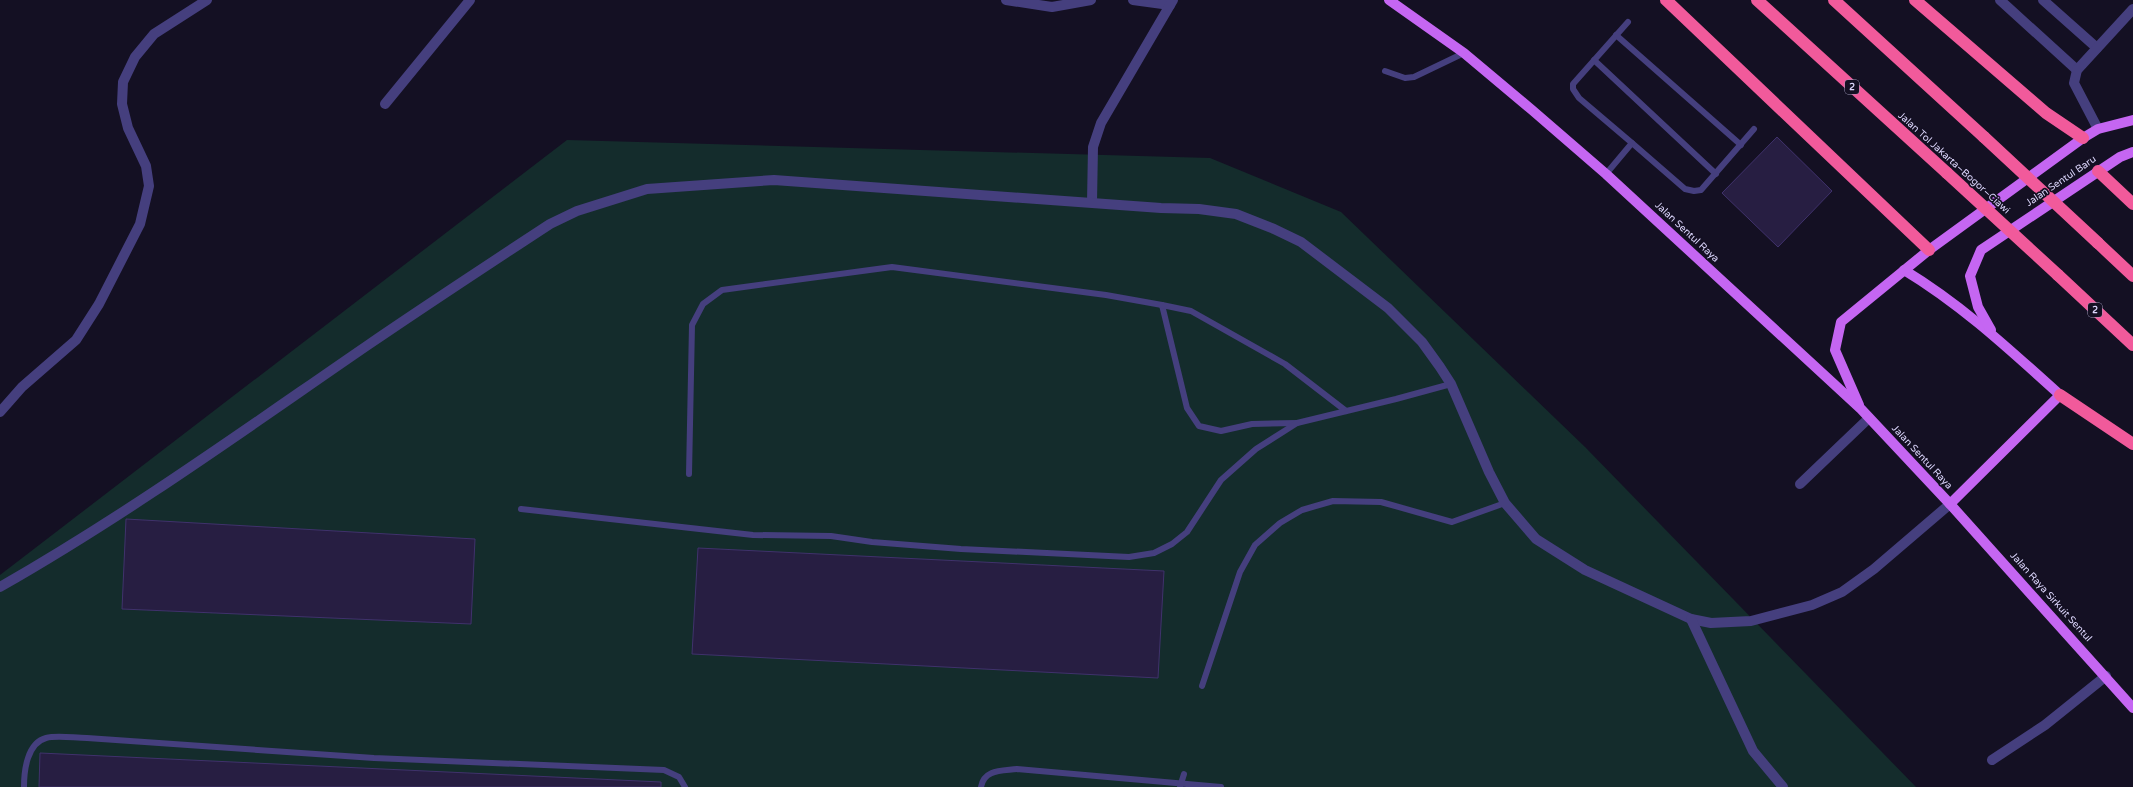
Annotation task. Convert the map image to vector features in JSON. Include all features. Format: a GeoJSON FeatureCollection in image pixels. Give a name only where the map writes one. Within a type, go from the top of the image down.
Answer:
{"type":"FeatureCollection","features":[{"type":"Feature","properties":{"kind":"highway"},"geometry":{"type":"LineString","coordinates":[[1666,0],[1929,250]]}},
{"type":"Feature","properties":{"kind":"highway","name":"Jalan Tol Jakarta–Bogor–Ciawi"},"geometry":{"type":"LineString","coordinates":[[1757,0],[2133,345]]}},
{"type":"Feature","properties":{"kind":"highway"},"geometry":{"type":"LineString","coordinates":[[1834,0],[2133,276]]}},
{"type":"Feature","properties":{"kind":"highway"},"geometry":{"type":"LineString","coordinates":[[1915,0],[2046,113],[2084,138]]}},
{"type":"Feature","properties":{"kind":"highway"},"geometry":{"type":"LineString","coordinates":[[2098,171],[2133,204]]}},
{"type":"Feature","properties":{"kind":"highway"},"geometry":{"type":"LineString","coordinates":[[2060,395],[2133,444]]}},
{"type":"Feature","properties":{"kind":"main road","name":"Jalan Sentul Raya"},"geometry":{"type":"LineString","coordinates":[[1389,0],[1464,53],[1606,174],[1861,409],[1950,504]]}},
{"type":"Feature","properties":{"kind":"main road","name":"Jalan Sentul Baru"},"geometry":{"type":"LineString","coordinates":[[1861,409],[1835,350],[1841,322],[1929,250],[2084,138],[2098,129],[2133,120]]}},
{"type":"Feature","properties":{"kind":"main road","name":"Jalan Sentul Baru"},"geometry":{"type":"LineString","coordinates":[[1993,334],[1978,307],[1970,276],[1981,250],[2098,171],[2120,157],[2133,152]]}},
{"type":"Feature","properties":{"kind":"main road"},"geometry":{"type":"LineString","coordinates":[[1904,270],[1935,288],[1993,334],[2060,395],[1950,504]]}},
{"type":"Feature","properties":{"kind":"main road","name":"Jalan Raya Sirkuit Sentul"},"geometry":{"type":"LineString","coordinates":[[1950,504],[2106,676],[2133,708]]}},
{"type":"Feature","properties":{"kind":"street"},"geometry":{"type":"LineString","coordinates":[[0,412],[22,387],[76,340],[110,284],[140,224],[149,186],[146,166],[128,128],[122,104],[123,82],[135,57],[154,34],[207,0]]}},
{"type":"Feature","properties":{"kind":"street"},"geometry":{"type":"LineString","coordinates":[[385,104],[470,0]]}},
{"type":"Feature","properties":{"kind":"street"},"geometry":{"type":"LineString","coordinates":[[1006,0],[1052,7],[1091,0]]}},
{"type":"Feature","properties":{"kind":"street"},"geometry":{"type":"LineString","coordinates":[[1092,202],[1093,147],[1101,123],[1172,3],[1134,0]]}},
{"type":"Feature","properties":{"kind":"street"},"geometry":{"type":"LineString","coordinates":[[2000,0],[2077,70]]}},
{"type":"Feature","properties":{"kind":"street"},"geometry":{"type":"LineString","coordinates":[[2043,0],[2097,48]]}},
{"type":"Feature","properties":{"kind":"street"},"geometry":{"type":"LineString","coordinates":[[2098,129],[2074,83],[2077,70],[2133,9]]}},
{"type":"Feature","properties":{"kind":"street"},"geometry":{"type":"LineString","coordinates":[[0,587],[41,564],[177,478],[375,340],[550,224],[576,211],[647,189],[774,180],[1161,208],[1199,209],[1236,214],[1301,242],[1388,308],[1422,342],[1450,384],[1489,472],[1505,503],[1536,540],[1585,570],[1691,619],[1711,623],[1751,621],[1812,605],[1842,592],[1867,574],[1950,504]]}},
{"type":"Feature","properties":{"kind":"street"},"geometry":{"type":"LineString","coordinates":[[1800,484],[1869,418]]}},
{"type":"Feature","properties":{"kind":"street"},"geometry":{"type":"LineString","coordinates":[[1691,619],[1753,751],[1784,787]]}},
{"type":"Feature","properties":{"kind":"street"},"geometry":{"type":"LineString","coordinates":[[1992,760],[2045,725],[2106,676]]}},
{"type":"Feature","properties":{"kind":"lane"},"geometry":{"type":"LineString","coordinates":[[1628,22],[1573,84],[1573,90],[1579,98],[1685,189],[1694,191],[1701,190],[1754,130]]}},
{"type":"Feature","properties":{"kind":"lane"},"geometry":{"type":"LineString","coordinates":[[1616,35],[1741,145]]}},
{"type":"Feature","properties":{"kind":"lane"},"geometry":{"type":"LineString","coordinates":[[1385,71],[1405,78],[1414,77],[1464,53]]}},
{"type":"Feature","properties":{"kind":"lane"},"geometry":{"type":"LineString","coordinates":[[1594,60],[1716,174]]}},
{"type":"Feature","properties":{"kind":"lane"},"geometry":{"type":"LineString","coordinates":[[1606,174],[1632,143]]}},
{"type":"Feature","properties":{"kind":"lane"},"geometry":{"type":"LineString","coordinates":[[689,474],[692,325],[703,304],[722,290],[892,267],[1106,295],[1191,311],[1285,364],[1346,411]]}},
{"type":"Feature","properties":{"kind":"lane"},"geometry":{"type":"LineString","coordinates":[[1162,306],[1187,408],[1199,426],[1221,431],[1252,424],[1297,422],[1450,384]]}},
{"type":"Feature","properties":{"kind":"lane"},"geometry":{"type":"LineString","coordinates":[[521,509],[752,536],[831,536],[872,542],[961,549],[1129,557],[1154,553],[1172,544],[1187,532],[1221,480],[1256,450],[1297,422]]}},
{"type":"Feature","properties":{"kind":"lane"},"geometry":{"type":"LineString","coordinates":[[1202,686],[1240,572],[1255,545],[1280,523],[1302,510],[1333,501],[1380,502],[1452,522],[1505,503]]}},
{"type":"Feature","properties":{"kind":"lane"},"geometry":{"type":"LineString","coordinates":[[24,787],[30,750],[45,738],[87,738],[374,758],[664,770],[679,777],[685,787]]}},
{"type":"Feature","properties":{"kind":"lane"},"geometry":{"type":"LineString","coordinates":[[981,787],[982,780],[990,773],[1017,769],[1180,786],[1221,787]]}},
{"type":"Feature","properties":{"kind":"lane"},"geometry":{"type":"LineString","coordinates":[[1180,786],[1184,774]]}},
{"type":"Feature","properties":{"kind":"green space"},"geometry":{"type":"Polygon","coordinates":[[[567,140],[1210,158],[1341,212],[1585,447],[1916,787],[0,787],[0,575],[567,140]]]}},
{"type":"Feature","properties":{"kind":"building"},"geometry":{"type":"Polygon","coordinates":[[[1777,137],[1832,191],[1778,247],[1722,193],[1777,137]]]}},
{"type":"Feature","properties":{"kind":"building"},"geometry":{"type":"Polygon","coordinates":[[[126,519],[475,539],[471,624],[122,609],[126,519]]]}},
{"type":"Feature","properties":{"kind":"building"},"geometry":{"type":"Polygon","coordinates":[[[698,548],[1164,571],[1158,678],[692,654],[698,548]]]}},
{"type":"Feature","properties":{"kind":"building"},"geometry":{"type":"Polygon","coordinates":[[[40,753],[661,782],[661,787],[39,787],[40,753]]]}}]}
